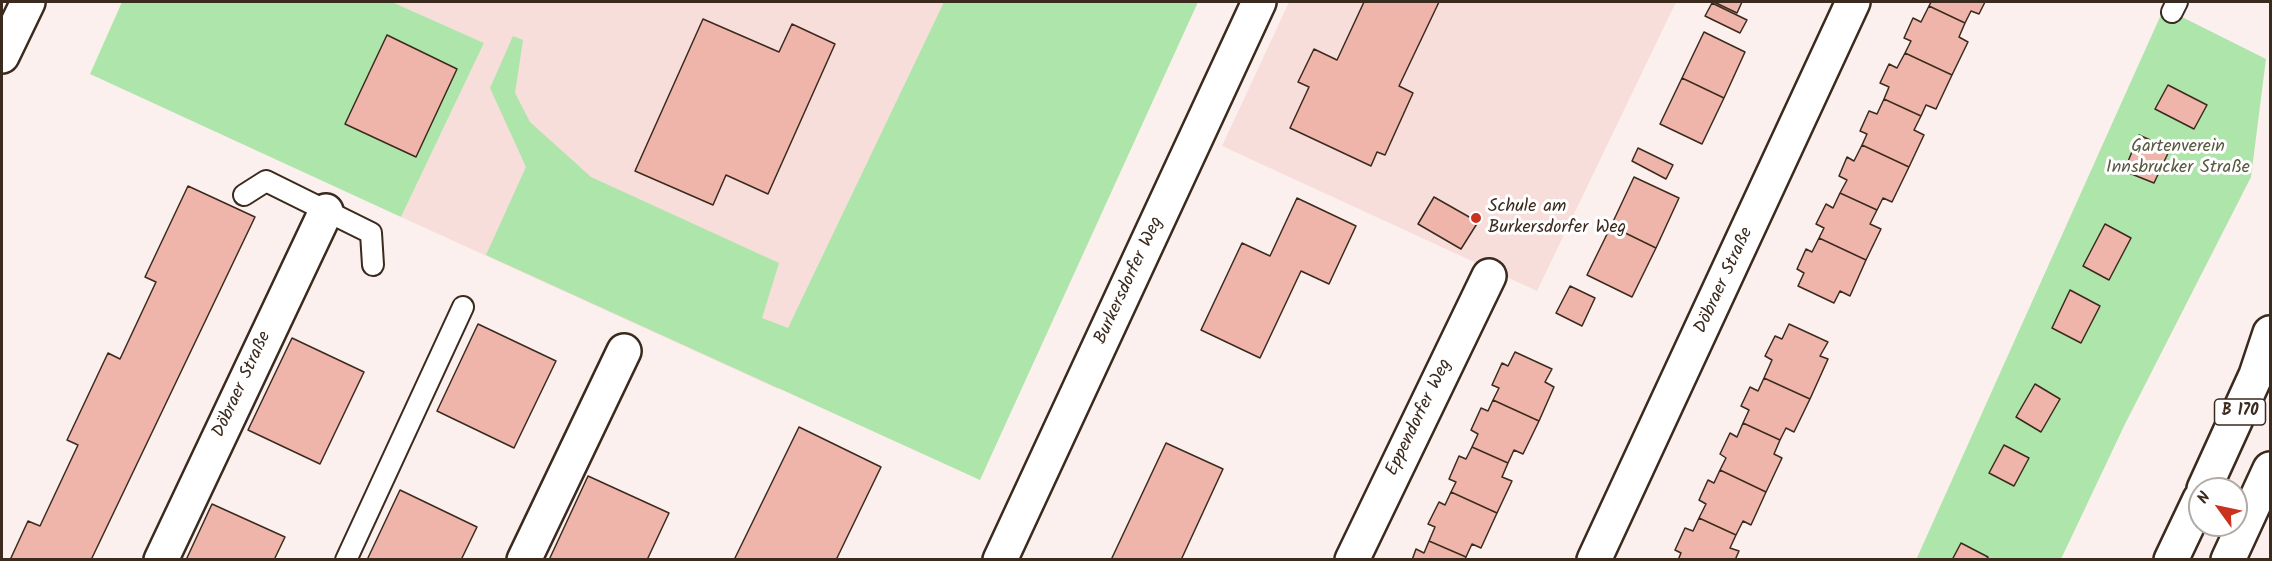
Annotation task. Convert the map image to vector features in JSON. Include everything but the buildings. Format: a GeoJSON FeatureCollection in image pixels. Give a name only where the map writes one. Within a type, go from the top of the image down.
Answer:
{"type":"FeatureCollection","features":[{"type":"Feature","properties":{"kind":"street"},"geometry":{"type":"LineString","coordinates":[[2,56],[28,2]]}},
{"type":"Feature","properties":{"kind":"street","name":"Burkersdorfer Weg"},"geometry":{"type":"LineString","coordinates":[[1000,560],[1259,2]]}},
{"type":"Feature","properties":{"kind":"street","name":"Döbraer Straße"},"geometry":{"type":"LineString","coordinates":[[1594,560],[1853,2]]}},
{"type":"Feature","properties":{"kind":"street","name":"Döbraer Straße"},"geometry":{"type":"LineString","coordinates":[[160,560],[326,211]]}},
{"type":"Feature","properties":{"kind":"street","name":"Eppendorfer Weg"},"geometry":{"type":"LineString","coordinates":[[1352,560],[1489,276]]}},
{"type":"Feature","properties":{"kind":"street","name":"B 170"},"geometry":{"type":"LineString","coordinates":[[2209,477],[2256,375],[2271,333]]}},
{"type":"Feature","properties":{"kind":"street"},"geometry":{"type":"LineString","coordinates":[[524,560],[624,351]]}},
{"type":"Feature","properties":{"kind":"street"},"geometry":{"type":"LineString","coordinates":[[2228,560],[2271,469]]}},
{"type":"Feature","properties":{"kind":"street"},"geometry":{"type":"LineString","coordinates":[[2171,560],[2188,524]]}},
{"type":"Feature","properties":{"kind":"lane"},"geometry":{"type":"LineString","coordinates":[[244,195],[266,181],[371,233],[373,265]]}},
{"type":"Feature","properties":{"kind":"lane"},"geometry":{"type":"LineString","coordinates":[[346,560],[463,307]]}},
{"type":"Feature","properties":{"kind":"shaded area"},"geometry":{"type":"Polygon","coordinates":[[[392,2],[967,2],[778,389],[401,217],[484,43],[392,2]]]}},
{"type":"Feature","properties":{"kind":"shaded area","name":"Schule am Burkersdorfer Weg"},"geometry":{"type":"Polygon","coordinates":[[[1289,2],[1676,2],[1537,291],[1222,146],[1289,2]]]}},
{"type":"Feature","properties":{"kind":"green space"},"geometry":{"type":"Polygon","coordinates":[[[122,2],[392,2],[484,43],[401,217],[90,74],[122,2]]]}},
{"type":"Feature","properties":{"kind":"green space"},"geometry":{"type":"Polygon","coordinates":[[[944,2],[1198,2],[980,480],[486,255],[526,167],[490,88],[513,36],[523,40],[515,93],[530,122],[591,177],[779,263],[762,318],[788,328],[944,2]]]}},
{"type":"Feature","properties":{"kind":"green space","name":"Gartenverein Innsbrucker Straße"},"geometry":{"type":"Polygon","coordinates":[[[2164,8],[2266,59],[2251,177],[2125,424],[2061,559],[1916,560],[2164,8]]]}},
{"type":"Feature","properties":{"kind":"place","name":"Schule am Burkersdorfer Weg"},"geometry":{"type":"Point","coordinates":[1476,218]}}]}
